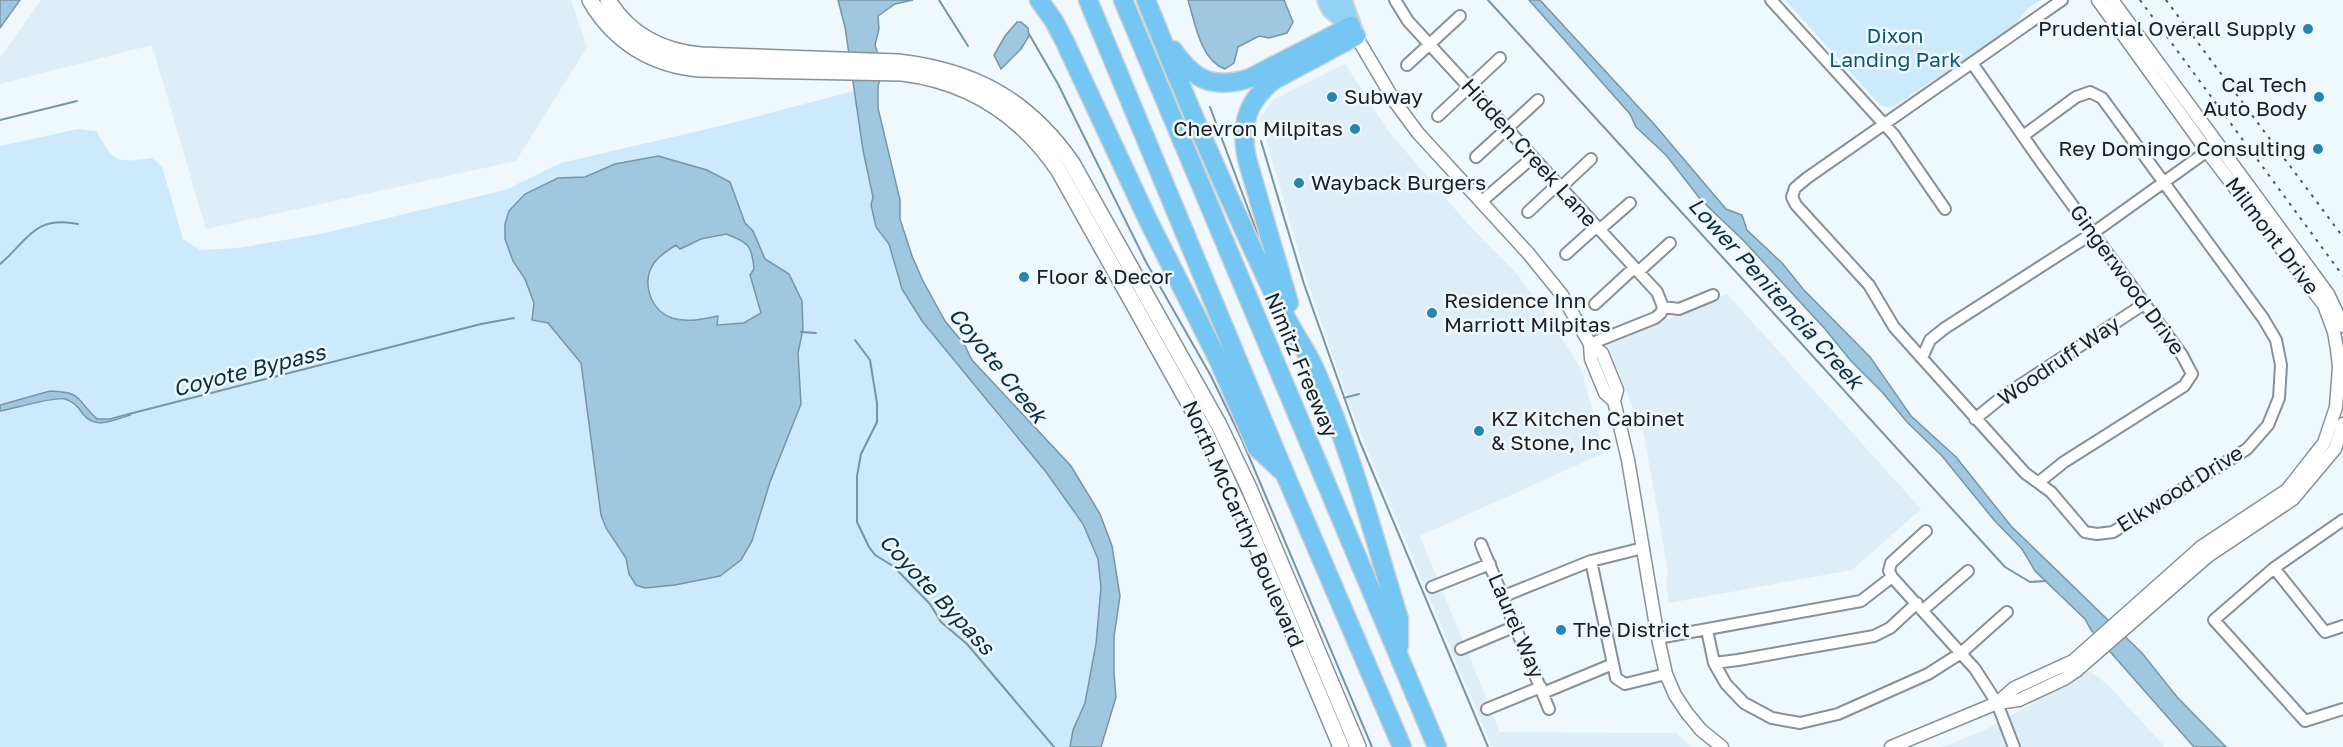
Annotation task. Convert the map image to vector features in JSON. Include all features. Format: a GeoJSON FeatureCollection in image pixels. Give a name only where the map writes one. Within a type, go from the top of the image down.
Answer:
{"type":"FeatureCollection","features":[{"type":"Feature","properties":{"kind":"highway"},"geometry":{"type":"LineString","coordinates":[[1039,0],[1054,21],[1153,231],[1217,357],[1257,448],[1285,474]]}},
{"type":"Feature","properties":{"kind":"highway"},"geometry":{"type":"LineString","coordinates":[[1074,0],[1166,186]]}},
{"type":"Feature","properties":{"kind":"highway"},"geometry":{"type":"LineString","coordinates":[[1088,0],[1285,474],[1402,747]]}},
{"type":"Feature","properties":{"kind":"highway","name":"Nimitz Freeway"},"geometry":{"type":"LineString","coordinates":[[1123,0],[1437,747]]}},
{"type":"Feature","properties":{"kind":"highway"},"geometry":{"type":"LineString","coordinates":[[1147,0],[1191,111],[1254,251],[1289,325],[1317,372],[1351,462],[1399,619],[1400,656]]}},
{"type":"Feature","properties":{"kind":"highway"},"geometry":{"type":"LineString","coordinates":[[1147,0],[1183,65],[1198,77],[1214,83],[1233,83],[1250,78],[1354,31]]}},
{"type":"Feature","properties":{"kind":"highway"},"geometry":{"type":"LineString","coordinates":[[1326,0],[1331,10],[1354,31]]}},
{"type":"Feature","properties":{"kind":"highway"},"geometry":{"type":"LineString","coordinates":[[1343,0],[1354,31]]}},
{"type":"Feature","properties":{"kind":"highway"},"geometry":{"type":"LineString","coordinates":[[1298,337],[1247,159],[1243,140],[1245,121],[1252,103],[1264,88],[1354,31]]}},
{"type":"Feature","properties":{"kind":"main road","name":"North McCarthy Boulevard"},"geometry":{"type":"LineString","coordinates":[[590,0],[607,25],[628,44],[656,60],[900,68],[971,92],[1005,112],[1035,139],[1059,171],[1154,324],[1358,747]]}},
{"type":"Feature","properties":{"kind":"main road","name":"North McCarthy Boulevard"},"geometry":{"type":"LineString","coordinates":[[608,0],[619,15],[637,32],[686,61]]}},
{"type":"Feature","properties":{"kind":"main road","name":"North McCarthy Boulevard"},"geometry":{"type":"LineString","coordinates":[[1294,616],[1341,747]]}},
{"type":"Feature","properties":{"kind":"street","name":"Hidden Creek Lane"},"geometry":{"type":"LineString","coordinates":[[1395,0],[1408,21],[1558,187],[1657,292],[1663,306]]}},
{"type":"Feature","properties":{"kind":"street"},"geometry":{"type":"LineString","coordinates":[[1772,0],[1885,124],[1945,209]]}},
{"type":"Feature","properties":{"kind":"street"},"geometry":{"type":"LineString","coordinates":[[1885,124],[2062,0]]}},
{"type":"Feature","properties":{"kind":"street","name":"Milmont Drive"},"geometry":{"type":"LineString","coordinates":[[2098,0],[2328,294],[2343,326]]}},
{"type":"Feature","properties":{"kind":"street","name":"Milmont Drive"},"geometry":{"type":"LineString","coordinates":[[2112,0],[2319,298],[2334,332],[2341,367],[2334,449]]}},
{"type":"Feature","properties":{"kind":"street"},"geometry":{"type":"LineString","coordinates":[[1407,65],[1460,16]]}},
{"type":"Feature","properties":{"kind":"street"},"geometry":{"type":"LineString","coordinates":[[1354,31],[1400,108],[1418,132],[1545,273],[1562,295],[1590,344],[1591,359],[1600,384],[1605,393],[1614,401],[1623,437],[1666,674],[1675,695],[1687,713],[1701,730],[1722,747]]}},
{"type":"Feature","properties":{"kind":"street"},"geometry":{"type":"LineString","coordinates":[[1438,116],[1500,58]]}},
{"type":"Feature","properties":{"kind":"street","name":"Gingerwood Drive"},"geometry":{"type":"LineString","coordinates":[[1972,63],[2182,355],[2192,374],[2184,386],[2064,462],[2039,482]]}},
{"type":"Feature","properties":{"kind":"street","name":"Elkwood Drive"},"geometry":{"type":"LineString","coordinates":[[1885,124],[1795,188],[1792,197],[1796,205],[1869,285],[1894,327],[2025,473],[2051,492],[2085,532],[2097,534],[2113,532],[2247,449],[2268,425],[2279,398],[2281,365],[2276,340],[2263,318],[2102,98],[2090,92],[2076,97],[2023,136]]}},
{"type":"Feature","properties":{"kind":"street"},"geometry":{"type":"LineString","coordinates":[[1476,157],[1538,100]]}},
{"type":"Feature","properties":{"kind":"street"},"geometry":{"type":"LineString","coordinates":[[1922,358],[1929,340],[1945,328],[2093,233],[2212,147]]}},
{"type":"Feature","properties":{"kind":"street"},"geometry":{"type":"LineString","coordinates":[[1481,201],[1532,158]]}},
{"type":"Feature","properties":{"kind":"street"},"geometry":{"type":"LineString","coordinates":[[1528,212],[1591,159]]}},
{"type":"Feature","properties":{"kind":"street"},"geometry":{"type":"LineString","coordinates":[[1566,254],[1629,202]]}},
{"type":"Feature","properties":{"kind":"street"},"geometry":{"type":"LineString","coordinates":[[1595,303],[1670,243]]}},
{"type":"Feature","properties":{"kind":"street"},"geometry":{"type":"LineString","coordinates":[[1590,344],[1655,318],[1661,313],[1663,306],[1679,309],[1713,295]]}},
{"type":"Feature","properties":{"kind":"street","name":"Woodruff Way"},"geometry":{"type":"LineString","coordinates":[[1975,419],[2002,397],[2144,304]]}},
{"type":"Feature","properties":{"kind":"street","name":"Milmont Drive"},"geometry":{"type":"LineString","coordinates":[[1891,747],[1997,703],[2019,699],[2070,675],[2130,616],[2208,556],[2293,500],[2334,449],[2343,424]]}},
{"type":"Feature","properties":{"kind":"street"},"geometry":{"type":"LineString","coordinates":[[2343,520],[2274,568],[2214,620],[2305,721],[2343,709]]}},
{"type":"Feature","properties":{"kind":"street"},"geometry":{"type":"LineString","coordinates":[[1926,531],[1891,564],[1889,571],[1975,669],[1997,703],[2014,747]]}},
{"type":"Feature","properties":{"kind":"street","name":"Laurel Way"},"geometry":{"type":"LineString","coordinates":[[1481,544],[1549,709]]}},
{"type":"Feature","properties":{"kind":"street"},"geometry":{"type":"LineString","coordinates":[[1504,596],[1591,561],[1642,548]]}},
{"type":"Feature","properties":{"kind":"street"},"geometry":{"type":"LineString","coordinates":[[1591,561],[1616,678],[1625,684],[1666,674]]}},
{"type":"Feature","properties":{"kind":"street"},"geometry":{"type":"LineString","coordinates":[[1432,587],[1490,564]]}},
{"type":"Feature","properties":{"kind":"street"},"geometry":{"type":"LineString","coordinates":[[2274,568],[2325,632],[2343,626]]}},
{"type":"Feature","properties":{"kind":"street"},"geometry":{"type":"LineString","coordinates":[[1714,663],[1874,636],[1920,607],[1968,570]]}},
{"type":"Feature","properties":{"kind":"street"},"geometry":{"type":"LineString","coordinates":[[1658,638],[1860,601],[1892,577]]}},
{"type":"Feature","properties":{"kind":"street"},"geometry":{"type":"LineString","coordinates":[[1707,630],[1714,663],[1726,684],[1744,703],[1772,718],[1800,723],[1838,714],[1928,674],[1961,653],[2007,612]]}},
{"type":"Feature","properties":{"kind":"street"},"geometry":{"type":"LineString","coordinates":[[1461,649],[1516,626]]}},
{"type":"Feature","properties":{"kind":"street"},"geometry":{"type":"LineString","coordinates":[[1487,709],[1613,664]]}},
{"type":"Feature","properties":{"kind":"shaded area"},"geometry":{"type":"Polygon","coordinates":[[[0,0],[20,0],[0,28],[0,0]]]}},
{"type":"Feature","properties":{"kind":"shaded area"},"geometry":{"type":"Polygon","coordinates":[[[41,0],[571,0],[587,47],[516,161],[206,229],[152,45],[0,84],[0,58],[41,0]]]}},
{"type":"Feature","properties":{"kind":"shaded area"},"geometry":{"type":"Polygon","coordinates":[[[838,0],[913,0],[895,4],[878,16],[879,29],[875,45],[883,70],[878,86],[878,108],[900,200],[900,219],[912,256],[945,321],[964,344],[972,360],[1071,466],[1100,514],[1112,546],[1120,596],[1114,637],[1116,697],[1101,747],[1070,747],[1073,730],[1085,703],[1096,644],[1101,587],[1098,559],[1083,524],[1046,472],[922,321],[902,289],[889,244],[876,227],[871,205],[873,197],[863,150],[845,27],[838,0]]]}},
{"type":"Feature","properties":{"kind":"shaded area"},"geometry":{"type":"Polygon","coordinates":[[[1188,0],[1284,0],[1293,22],[1287,33],[1269,38],[1259,36],[1238,47],[1234,63],[1225,69],[1210,58],[1204,49],[1188,0]]]}},
{"type":"Feature","properties":{"kind":"shaded area"},"geometry":{"type":"Polygon","coordinates":[[[1529,0],[1540,0],[1654,124],[1726,209],[1742,215],[1747,230],[1783,264],[1803,289],[1870,357],[1911,416],[1956,457],[2011,526],[2142,653],[2177,697],[2226,747],[2194,747],[2091,630],[2085,619],[2035,571],[2022,549],[1994,520],[1942,456],[1907,422],[1744,241],[1701,200],[1666,155],[1636,127],[1630,114],[1529,0]]]}},
{"type":"Feature","properties":{"kind":"shaded area"},"geometry":{"type":"Polygon","coordinates":[[[1017,22],[1021,22],[1028,28],[1029,36],[1021,49],[1001,69],[994,55],[1005,36],[1017,22]]]}},
{"type":"Feature","properties":{"kind":"shaded area"},"geometry":{"type":"Polygon","coordinates":[[[1345,64],[1389,132],[1466,222],[1517,274],[1552,323],[1581,369],[1604,453],[1420,536],[1500,732],[1676,733],[1692,747],[1492,747],[1345,392],[1305,274],[1260,118],[1274,99],[1345,64]]]}},
{"type":"Feature","properties":{"kind":"shaded area"},"geometry":{"type":"Polygon","coordinates":[[[658,156],[707,170],[730,182],[745,223],[753,231],[765,259],[789,274],[802,301],[803,329],[798,353],[801,404],[770,482],[752,541],[741,560],[720,576],[675,585],[645,588],[636,585],[629,574],[626,558],[606,528],[601,515],[581,363],[548,323],[532,320],[534,303],[505,239],[505,224],[509,211],[525,194],[558,178],[585,177],[615,164],[658,156]],[[726,234],[701,239],[680,249],[676,245],[659,258],[650,270],[648,278],[650,295],[658,309],[672,318],[684,320],[718,316],[717,325],[744,323],[761,313],[750,275],[754,269],[750,249],[744,242],[726,234]]]}},
{"type":"Feature","properties":{"kind":"shaded area"},"geometry":{"type":"Polygon","coordinates":[[[1727,294],[1921,509],[1852,570],[1669,603],[1666,582],[1668,571],[1644,435],[1608,345],[1727,294]]]}},
{"type":"Feature","properties":{"kind":"shaded area","name":"Coyote Bypass"},"geometry":{"type":"Polygon","coordinates":[[[50,391],[74,395],[97,419],[130,415],[111,421],[93,422],[73,403],[65,399],[44,401],[0,411],[0,405],[50,391]]]}},
{"type":"Feature","properties":{"kind":"shaded area"},"geometry":{"type":"Polygon","coordinates":[[[2090,671],[2108,685],[2165,747],[1942,747],[1985,730],[2090,671]]]}},
{"type":"Feature","properties":{"kind":"green space","name":"Dixon Landing Park"},"geometry":{"type":"Polygon","coordinates":[[[1785,0],[2041,0],[2028,8],[2013,28],[1891,108],[1880,105],[1785,0]]]}},
{"type":"Feature","properties":{"kind":"green space"},"geometry":{"type":"Polygon","coordinates":[[[854,91],[873,197],[871,205],[876,227],[889,244],[902,289],[1000,418],[1046,472],[1083,524],[1098,559],[1101,587],[1096,644],[1085,703],[1073,730],[1070,747],[0,747],[0,411],[59,398],[65,399],[93,422],[104,423],[130,414],[110,419],[97,419],[79,397],[62,392],[41,394],[0,405],[0,146],[78,129],[96,131],[107,149],[117,158],[131,160],[152,158],[162,167],[183,239],[200,250],[238,248],[325,233],[505,190],[561,163],[724,125],[854,91]]]}},
{"type":"Feature","properties":{"kind":"waterway"},"geometry":{"type":"LineString","coordinates":[[939,0],[968,46]]}},
{"type":"Feature","properties":{"kind":"waterway","name":"Lower Penitencia Creek"},"geometry":{"type":"LineString","coordinates":[[1488,0],[2005,567],[2030,582],[2046,581]]}},
{"type":"Feature","properties":{"kind":"waterway"},"geometry":{"type":"LineString","coordinates":[[1029,34],[1058,84],[1146,262],[1211,376],[1242,440],[1372,747]]}},
{"type":"Feature","properties":{"kind":"waterway"},"geometry":{"type":"LineString","coordinates":[[0,120],[77,101]]}},
{"type":"Feature","properties":{"kind":"waterway"},"geometry":{"type":"LineString","coordinates":[[1210,107],[1262,246]]}},
{"type":"Feature","properties":{"kind":"waterway"},"geometry":{"type":"LineString","coordinates":[[1261,141],[1304,284],[1360,442],[1488,747]]}},
{"type":"Feature","properties":{"kind":"waterway"},"geometry":{"type":"LineString","coordinates":[[0,264],[25,239],[41,227],[63,222],[78,224]]}},
{"type":"Feature","properties":{"kind":"waterway","name":"Coyote Bypass"},"geometry":{"type":"LineString","coordinates":[[129,414],[481,324],[514,318]]}},
{"type":"Feature","properties":{"kind":"waterway","name":"Coyote Bypass"},"geometry":{"type":"LineString","coordinates":[[801,332],[816,333]]}},
{"type":"Feature","properties":{"kind":"waterway","name":"Coyote Bypass"},"geometry":{"type":"LineString","coordinates":[[855,340],[870,360],[877,403],[877,422],[861,454],[857,476],[857,522],[869,547],[875,555],[893,566],[930,604],[941,622],[967,644],[1054,747]]}},
{"type":"Feature","properties":{"kind":"waterway"},"geometry":{"type":"LineString","coordinates":[[1344,398],[1359,394]]}},
{"type":"Feature","properties":{"kind":"railway"},"geometry":{"type":"LineString","coordinates":[[2140,0],[2343,276]]}},
{"type":"Feature","properties":{"kind":"railway"},"geometry":{"type":"LineString","coordinates":[[2166,0],[2343,237]]}},
{"type":"Feature","properties":{"kind":"place","name":"Prudential Overall Supply"},"geometry":{"type":"Point","coordinates":[2308,29]}},
{"type":"Feature","properties":{"kind":"place","name":"Subway"},"geometry":{"type":"Point","coordinates":[1332,97]}},
{"type":"Feature","properties":{"kind":"place","name":"Cal Tech Auto Body"},"geometry":{"type":"Point","coordinates":[2319,97]}},
{"type":"Feature","properties":{"kind":"place","name":"Chevron Milpitas"},"geometry":{"type":"Point","coordinates":[1355,129]}},
{"type":"Feature","properties":{"kind":"place","name":"Rey Domingo Consulting"},"geometry":{"type":"Point","coordinates":[2318,149]}},
{"type":"Feature","properties":{"kind":"place","name":"Wayback Burgers"},"geometry":{"type":"Point","coordinates":[1299,183]}},
{"type":"Feature","properties":{"kind":"place","name":"Floor & Decor"},"geometry":{"type":"Point","coordinates":[1024,277]}},
{"type":"Feature","properties":{"kind":"place","name":"Residence Inn Marriott Milpitas"},"geometry":{"type":"Point","coordinates":[1432,313]}},
{"type":"Feature","properties":{"kind":"place","name":"KZ Kitchen Cabinet & Stone, Inc"},"geometry":{"type":"Point","coordinates":[1479,431]}},
{"type":"Feature","properties":{"kind":"place","name":"The District"},"geometry":{"type":"Point","coordinates":[1561,630]}},
{"type":"Feature","properties":{"kind":"water label","name":"Coyote Creek"},"geometry":{"type":"Point","coordinates":[998,365]}}]}
